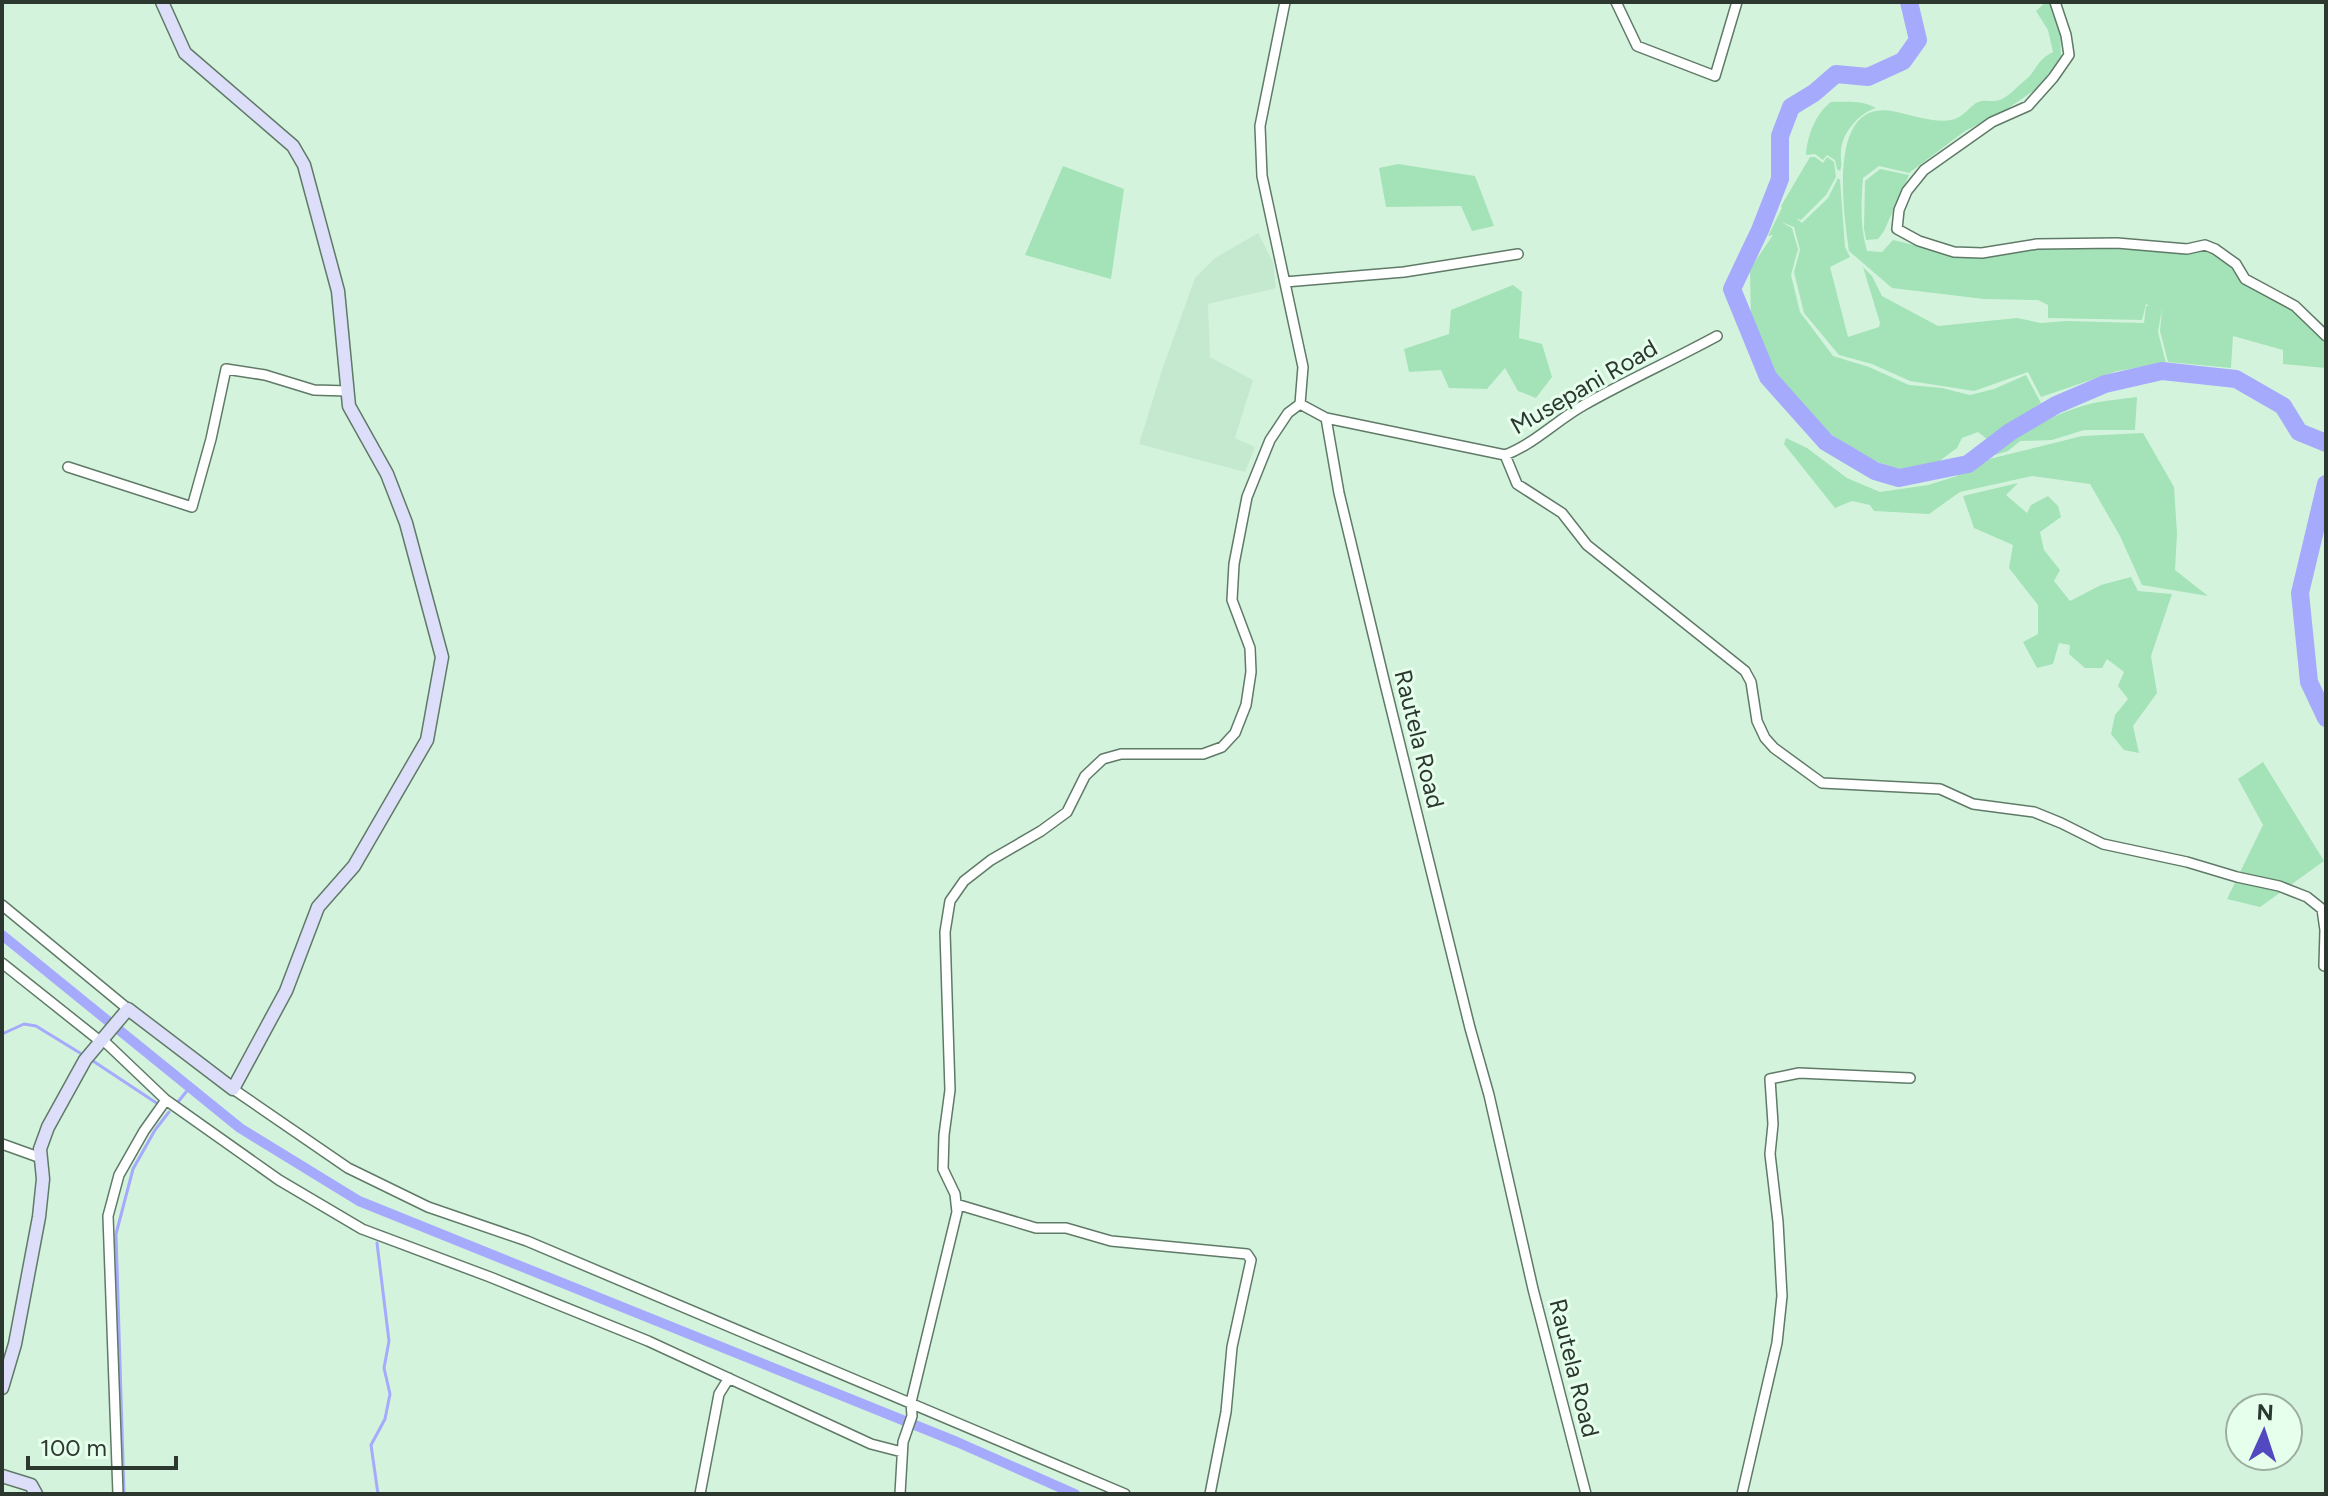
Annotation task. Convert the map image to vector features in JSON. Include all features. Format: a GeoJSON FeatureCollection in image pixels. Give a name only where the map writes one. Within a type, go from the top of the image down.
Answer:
{"type":"FeatureCollection","features":[{"type":"Feature","properties":{"kind":"street"},"geometry":{"type":"LineString","coordinates":[[162,2],[185,53],[293,146],[304,165],[338,291],[349,406],[387,474],[406,523],[442,657],[427,740],[354,866],[318,907],[286,991],[233,1089]]}},
{"type":"Feature","properties":{"kind":"street"},"geometry":{"type":"LineString","coordinates":[[900,1494],[903,1447],[912,1416],[911,1402],[957,1212],[955,1194],[943,1169],[950,1090],[945,932],[950,901],[964,881],[991,860],[1067,812],[1085,776],[1103,759],[1121,754],[1203,754],[1222,747],[1235,733],[1246,705],[1251,672],[1250,648],[1232,600],[1234,564],[1247,497],[1270,440],[1288,413],[1300,404],[1303,367],[1262,176],[1260,126],[1285,2]]}},
{"type":"Feature","properties":{"kind":"street"},"geometry":{"type":"LineString","coordinates":[[1616,2],[1637,46],[1715,76],[1737,2]]}},
{"type":"Feature","properties":{"kind":"street"},"geometry":{"type":"LineString","coordinates":[[2055,2],[2069,55],[2053,78],[2028,106],[1992,122],[1924,170],[1907,191],[1899,210],[1897,229],[1919,241],[1954,252],[1982,253],[2037,244],[2117,243],[2187,249],[2205,245],[2236,264],[2245,279],[2295,306],[2326,336]]}},
{"type":"Feature","properties":{"kind":"street"},"geometry":{"type":"LineString","coordinates":[[1285,282],[1404,272],[1518,254]]}},
{"type":"Feature","properties":{"kind":"street","name":"Musepani Road"},"geometry":{"type":"LineString","coordinates":[[1326,418],[1505,455],[1518,450],[1580,407],[1646,370],[1717,336]]}},
{"type":"Feature","properties":{"kind":"street"},"geometry":{"type":"LineString","coordinates":[[68,467],[192,507],[226,369],[265,375],[314,390],[348,391]]}},
{"type":"Feature","properties":{"kind":"street"},"geometry":{"type":"LineString","coordinates":[[1300,404],[1326,418]]}},
{"type":"Feature","properties":{"kind":"street","name":"Rautela Road"},"geometry":{"type":"LineString","coordinates":[[1326,418],[1339,493],[1388,699],[1586,1494]]}},
{"type":"Feature","properties":{"kind":"street"},"geometry":{"type":"LineString","coordinates":[[1505,455],[1517,484],[1562,513],[1587,545],[1745,671],[1751,682],[1757,721],[1765,738],[1822,783],[1940,789],[1973,804],[2034,812],[2103,844],[2279,886],[2307,897],[2322,909],[2325,967]]}},
{"type":"Feature","properties":{"kind":"street"},"geometry":{"type":"LineString","coordinates":[[2,905],[124,1013],[348,1168],[428,1207],[527,1241],[1125,1494]]}},
{"type":"Feature","properties":{"kind":"street"},"geometry":{"type":"LineString","coordinates":[[2,963],[104,1037],[166,1100],[279,1180],[362,1229],[634,1335],[871,1444],[903,1447]]}},
{"type":"Feature","properties":{"kind":"street"},"geometry":{"type":"LineString","coordinates":[[2,1388],[8,1343],[39,1217],[43,1179],[40,1149],[48,1127],[85,1060],[124,1013]]}},
{"type":"Feature","properties":{"kind":"street"},"geometry":{"type":"LineString","coordinates":[[1742,1494],[1777,1343],[1782,1296],[1770,1154],[1773,1124],[1770,1079],[1799,1073],[1910,1078]]}},
{"type":"Feature","properties":{"kind":"street"},"geometry":{"type":"LineString","coordinates":[[118,1494],[108,1216],[119,1175],[166,1100]]}},
{"type":"Feature","properties":{"kind":"street"},"geometry":{"type":"LineString","coordinates":[[2,1144],[41,1158]]}},
{"type":"Feature","properties":{"kind":"street"},"geometry":{"type":"LineString","coordinates":[[956,1204],[1036,1228],[1066,1228],[1111,1241],[1247,1254],[1251,1260],[1232,1347],[1226,1412],[1210,1494]]}},
{"type":"Feature","properties":{"kind":"street"},"geometry":{"type":"LineString","coordinates":[[700,1494],[719,1394],[729,1378]]}},
{"type":"Feature","properties":{"kind":"street"},"geometry":{"type":"LineString","coordinates":[[2,1476],[31,1485],[36,1494]]}},
{"type":"Feature","properties":{"kind":"shaded area"},"geometry":{"type":"Polygon","coordinates":[[[1258,233],[1273,262],[1276,288],[1208,304],[1210,357],[1253,380],[1235,438],[1255,447],[1245,472],[1139,444],[1195,278],[1215,258],[1258,233]]]}},
{"type":"Feature","properties":{"kind":"green space"},"geometry":{"type":"Polygon","coordinates":[[[2050,2],[2060,23],[2061,56],[2039,87],[2004,111],[1965,131],[1909,173],[1879,166],[1863,178],[1862,215],[1867,251],[1882,252],[1893,240],[1968,258],[2033,249],[2207,252],[2226,260],[2245,284],[2288,306],[2326,344],[2326,368],[2283,364],[2283,350],[2233,336],[2231,368],[2168,362],[2160,331],[2162,308],[2158,332],[2166,363],[2117,371],[2041,397],[2028,372],[1974,391],[1910,381],[1872,364],[1839,355],[1804,313],[1794,272],[1800,250],[1794,227],[1781,222],[1792,228],[1798,249],[1791,275],[1800,312],[1833,356],[1869,367],[1909,385],[1970,395],[1994,389],[2026,375],[2041,403],[1988,440],[1978,432],[1962,438],[1957,448],[1938,462],[1899,469],[1866,458],[1831,434],[1800,404],[1771,369],[1751,320],[1750,269],[1773,235],[1768,236],[1781,206],[1810,157],[1823,163],[1827,157],[1834,162],[1836,177],[1826,195],[1801,220],[1796,218],[1802,223],[1828,198],[1838,178],[1840,180],[1845,247],[1850,257],[1830,267],[1848,337],[1879,327],[1880,323],[1863,267],[1872,276],[1882,296],[1938,326],[2017,318],[2041,323],[2144,323],[2146,306],[2149,306],[2146,304],[2142,320],[2048,318],[2048,305],[2038,300],[1984,299],[1892,288],[1849,251],[1844,212],[1844,163],[1848,140],[1857,123],[1871,112],[1892,111],[1934,120],[1951,120],[1979,102],[2006,97],[2053,52],[2048,30],[2036,11],[2050,2]]]}},
{"type":"Feature","properties":{"kind":"green space"},"geometry":{"type":"Polygon","coordinates":[[[1831,102],[1860,103],[1876,108],[1863,114],[1844,138],[1840,171],[1835,160],[1827,155],[1823,160],[1815,154],[1806,155],[1813,126],[1831,102]]]}},
{"type":"Feature","properties":{"kind":"green space"},"geometry":{"type":"Polygon","coordinates":[[[1398,164],[1475,176],[1494,226],[1472,231],[1461,206],[1386,207],[1379,168],[1398,164]]]}},
{"type":"Feature","properties":{"kind":"green space"},"geometry":{"type":"Polygon","coordinates":[[[1063,166],[1124,189],[1111,279],[1025,255],[1063,166]]]}},
{"type":"Feature","properties":{"kind":"green space"},"geometry":{"type":"Polygon","coordinates":[[[1880,169],[1909,175],[1884,231],[1878,239],[1866,240],[1865,181],[1880,169]]]}},
{"type":"Feature","properties":{"kind":"green space"},"geometry":{"type":"Polygon","coordinates":[[[1513,285],[1522,292],[1519,338],[1542,344],[1552,377],[1536,398],[1518,391],[1505,368],[1487,389],[1449,388],[1441,370],[1409,372],[1404,349],[1449,334],[1451,310],[1513,285]]]}},
{"type":"Feature","properties":{"kind":"green space"},"geometry":{"type":"Polygon","coordinates":[[[2137,397],[2135,430],[2084,430],[2052,440],[2020,441],[2008,451],[1988,455],[2025,431],[2065,412],[2094,403],[2137,397]]]}},
{"type":"Feature","properties":{"kind":"green space"},"geometry":{"type":"Polygon","coordinates":[[[2143,433],[2174,487],[2177,533],[2175,570],[2208,596],[2142,585],[2120,536],[2090,484],[2032,476],[1960,492],[1929,514],[1874,511],[1870,505],[1852,501],[1835,508],[1784,444],[1786,438],[1807,448],[1847,478],[1880,492],[1928,485],[1957,476],[1977,462],[2082,436],[2143,433]]]}},
{"type":"Feature","properties":{"kind":"green space"},"geometry":{"type":"Polygon","coordinates":[[[2018,483],[2006,495],[2027,513],[2031,505],[2048,496],[2058,506],[2061,517],[2040,532],[2044,550],[2060,570],[2054,581],[2070,601],[2101,585],[2131,577],[2138,591],[2172,594],[2151,656],[2157,693],[2133,726],[2139,753],[2124,750],[2111,734],[2115,715],[2128,699],[2118,686],[2124,672],[2107,659],[2102,668],[2085,668],[2069,654],[2070,645],[2059,643],[2053,664],[2037,668],[2023,642],[2038,634],[2038,605],[2009,568],[2013,545],[1974,528],[1963,496],[2018,483]]]}},
{"type":"Feature","properties":{"kind":"green space"},"geometry":{"type":"Polygon","coordinates":[[[2263,762],[2324,861],[2260,907],[2227,899],[2263,825],[2238,779],[2263,762]]]}},
{"type":"Feature","properties":{"kind":"waterway"},"geometry":{"type":"LineString","coordinates":[[1909,2],[1918,40],[1903,61],[1868,77],[1836,74],[1791,107],[1780,136],[1780,179],[1732,289],[1768,377],[1826,442],[1875,471],[1899,478],[1968,464],[2010,432],[2056,405],[2105,384],[2162,371],[2236,379],[2283,406],[2299,432],[2326,443]]}},
{"type":"Feature","properties":{"kind":"waterway"},"geometry":{"type":"LineString","coordinates":[[2326,484],[2300,593],[2309,682],[2326,718]]}},
{"type":"Feature","properties":{"kind":"waterway"},"geometry":{"type":"LineString","coordinates":[[2,935],[240,1128],[359,1201],[957,1442],[1075,1494]]}},
{"type":"Feature","properties":{"kind":"waterway"},"geometry":{"type":"LineString","coordinates":[[2,1034],[24,1024],[36,1026],[80,1053]]}},
{"type":"Feature","properties":{"kind":"waterway"},"geometry":{"type":"LineString","coordinates":[[90,1059],[158,1104]]}},
{"type":"Feature","properties":{"kind":"waterway"},"geometry":{"type":"LineString","coordinates":[[178,1102],[190,1087]]}},
{"type":"Feature","properties":{"kind":"waterway"},"geometry":{"type":"LineString","coordinates":[[124,1494],[116,1234],[133,1169],[169,1112]]}},
{"type":"Feature","properties":{"kind":"waterway"},"geometry":{"type":"LineString","coordinates":[[377,1243],[389,1341],[384,1368],[390,1394],[385,1419],[371,1445],[378,1494]]}}]}
